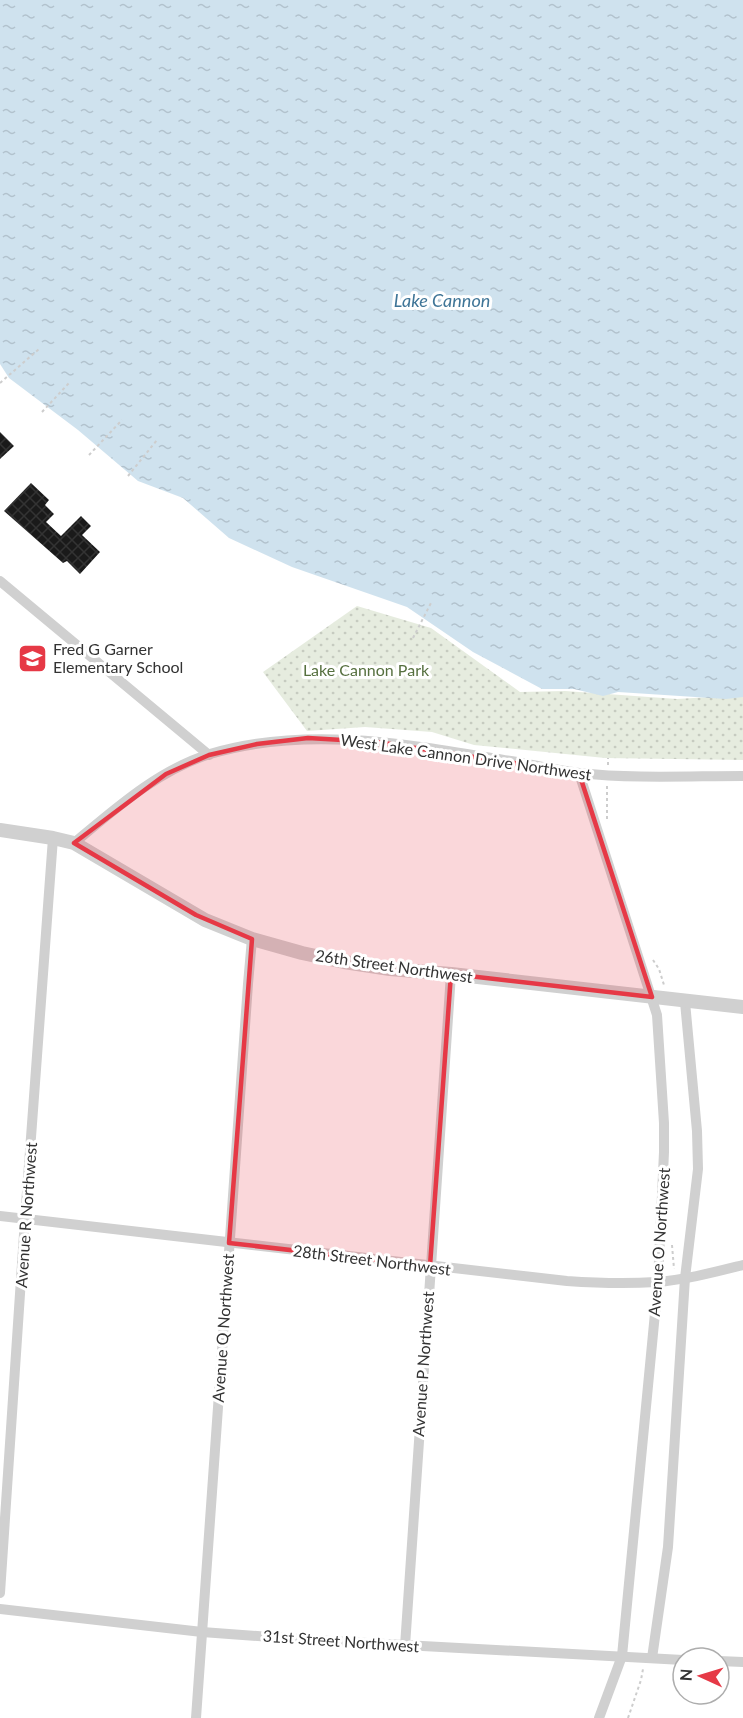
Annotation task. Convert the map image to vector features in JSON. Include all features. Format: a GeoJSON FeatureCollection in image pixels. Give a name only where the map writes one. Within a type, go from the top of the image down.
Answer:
{"type":"FeatureCollection","features":[{"type":"Feature","properties":{"kind":"street"},"geometry":{"type":"LineString","coordinates":[[0,581],[209,755]]}},
{"type":"Feature","properties":{"kind":"street","name":"West Lake Cannon Drive Northwest"},"geometry":{"type":"LineString","coordinates":[[74,843],[123,802],[166,774],[209,755],[278,740],[338,739],[414,747],[579,773],[659,777],[743,776]]}},
{"type":"Feature","properties":{"kind":"street","name":"Avenue O Northwest"},"geometry":{"type":"LineString","coordinates":[[579,773],[657,1015],[664,1123],[657,1282],[622,1656],[599,1718]]}},
{"type":"Feature","properties":{"kind":"street","name":"26th Street Northwest"},"geometry":{"type":"LineString","coordinates":[[0,830],[74,843],[196,915],[252,939],[302,954],[390,969],[743,1008]]}},
{"type":"Feature","properties":{"kind":"street","name":"Avenue R Northwest"},"geometry":{"type":"LineString","coordinates":[[0,1593],[53,838]]}},
{"type":"Feature","properties":{"kind":"street","name":"Avenue Q Northwest"},"geometry":{"type":"LineString","coordinates":[[196,1718],[252,939]]}},
{"type":"Feature","properties":{"kind":"street","name":"Avenue P Northwest"},"geometry":{"type":"LineString","coordinates":[[405,1646],[451,974]]}},
{"type":"Feature","properties":{"kind":"street"},"geometry":{"type":"LineString","coordinates":[[652,1658],[668,1547],[685,1278],[698,1169],[697,1131],[685,1002]]}},
{"type":"Feature","properties":{"kind":"street","name":"28th Street Northwest"},"geometry":{"type":"LineString","coordinates":[[0,1216],[567,1281],[657,1282],[685,1278],[743,1264]]}},
{"type":"Feature","properties":{"kind":"street","name":"31st Street Northwest"},"geometry":{"type":"LineString","coordinates":[[0,1609],[202,1632],[405,1646],[671,1659]]}},
{"type":"Feature","properties":{"kind":"path"},"geometry":{"type":"LineString","coordinates":[[0,383],[39,349]]}},
{"type":"Feature","properties":{"kind":"path"},"geometry":{"type":"LineString","coordinates":[[42,412],[69,383]]}},
{"type":"Feature","properties":{"kind":"path"},"geometry":{"type":"LineString","coordinates":[[89,455],[122,420]]}},
{"type":"Feature","properties":{"kind":"path"},"geometry":{"type":"LineString","coordinates":[[128,476],[157,440]]}},
{"type":"Feature","properties":{"kind":"path"},"geometry":{"type":"LineString","coordinates":[[413,638],[431,603]]}},
{"type":"Feature","properties":{"kind":"highlighted area"},"geometry":{"type":"Polygon","coordinates":[[[308,738],[377,742],[579,773],[652,997],[451,974],[430,1266],[229,1243],[252,939],[196,915],[74,843],[166,774],[209,755],[257,744],[308,738]]]}},
{"type":"Feature","properties":{"kind":"green space","name":"Lake Cannon Park"},"geometry":{"type":"Polygon","coordinates":[[[357,606],[431,628],[520,692],[565,691],[677,699],[743,695],[743,760],[605,758],[474,745],[432,732],[365,727],[307,731],[263,672],[357,606]]]}},
{"type":"Feature","properties":{"kind":"water","name":"Lake Cannon"},"geometry":{"type":"Polygon","coordinates":[[[0,0],[743,0],[743,697],[726,699],[618,692],[603,696],[574,689],[542,689],[473,652],[407,607],[292,567],[229,538],[183,498],[138,481],[78,430],[9,378],[0,364],[0,0]]]}},
{"type":"Feature","properties":{"kind":"building"},"geometry":{"type":"Polygon","coordinates":[[[0,432],[14,446],[0,459],[0,432]]]}},
{"type":"Feature","properties":{"kind":"building"},"geometry":{"type":"Polygon","coordinates":[[[31,483],[49,500],[45,505],[54,514],[46,522],[61,536],[81,516],[91,526],[82,535],[100,552],[80,574],[67,561],[63,563],[4,511],[31,483]]]}},
{"type":"Feature","properties":{"kind":"place","name":"Fred G Garner Elementary School"},"geometry":{"type":"Point","coordinates":[32,658]}}]}
